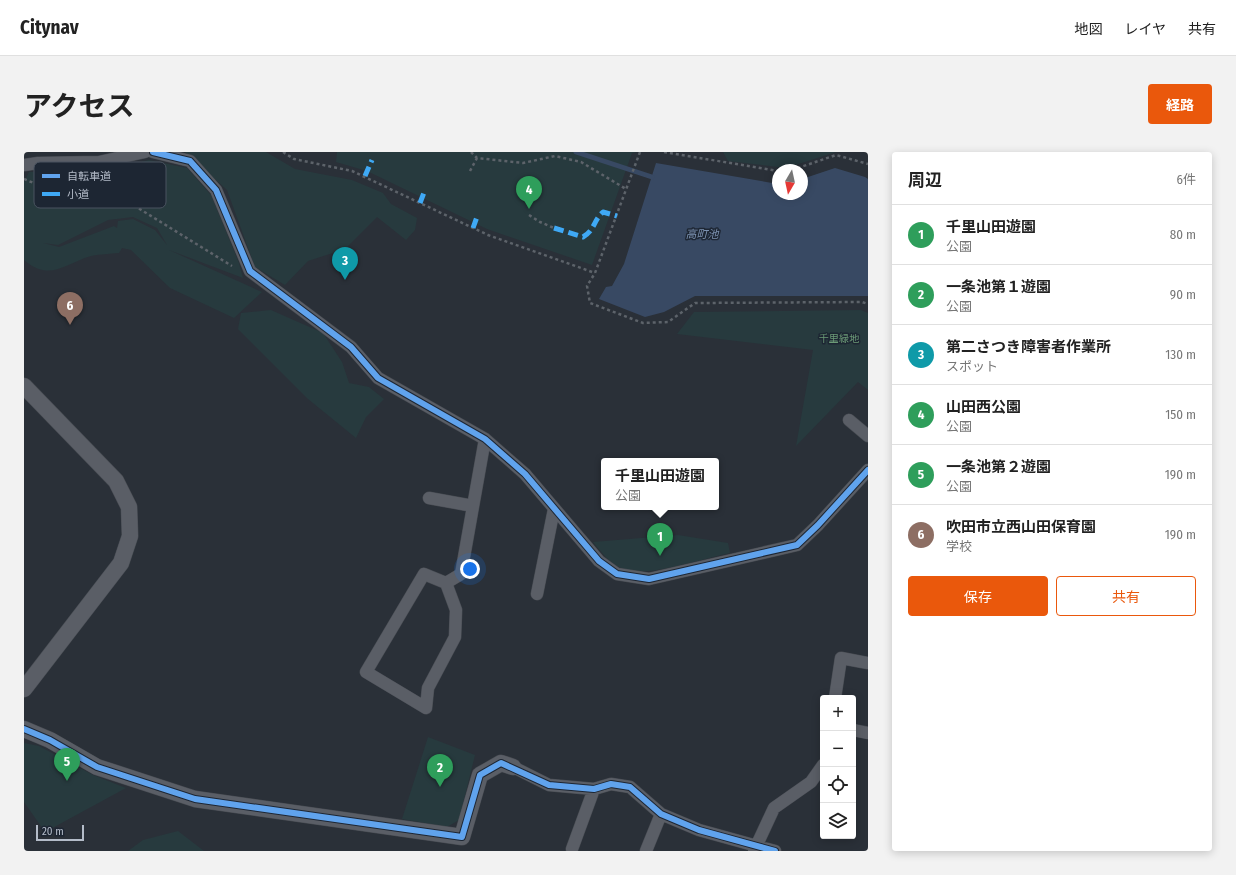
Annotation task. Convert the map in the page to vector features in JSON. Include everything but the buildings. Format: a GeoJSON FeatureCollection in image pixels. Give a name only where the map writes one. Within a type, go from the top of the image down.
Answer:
{"type":"FeatureCollection","features":[{"type":"Feature","properties":{"kind":"street"},"geometry":{"type":"LineString","coordinates":[[99,162],[145,152]]}},
{"type":"Feature","properties":{"kind":"street"},"geometry":{"type":"LineString","coordinates":[[154,152],[190,162],[216,190],[250,271],[351,347],[378,378],[485,439],[526,474],[554,509],[599,560],[617,574],[648,579],[797,545],[818,525],[868,470]]}},
{"type":"Feature","properties":{"kind":"street"},"geometry":{"type":"LineString","coordinates":[[24,165],[34,164]]}},
{"type":"Feature","properties":{"kind":"street"},"geometry":{"type":"LineString","coordinates":[[24,386],[116,481],[129,506],[130,536],[121,563],[24,689]]}},
{"type":"Feature","properties":{"kind":"street"},"geometry":{"type":"LineString","coordinates":[[849,420],[868,436]]}},
{"type":"Feature","properties":{"kind":"street"},"geometry":{"type":"LineString","coordinates":[[446,583],[461,574],[485,439]]}},
{"type":"Feature","properties":{"kind":"street"},"geometry":{"type":"LineString","coordinates":[[429,498],[473,506]]}},
{"type":"Feature","properties":{"kind":"street"},"geometry":{"type":"LineString","coordinates":[[537,594],[554,509]]}},
{"type":"Feature","properties":{"kind":"street"},"geometry":{"type":"LineString","coordinates":[[424,574],[446,583],[456,610],[455,637],[428,688],[426,708],[366,672],[424,574]]}},
{"type":"Feature","properties":{"kind":"street"},"geometry":{"type":"LineString","coordinates":[[835,695],[841,658],[868,663]]}},
{"type":"Feature","properties":{"kind":"street"},"geometry":{"type":"LineString","coordinates":[[24,729],[50,740],[97,767],[195,799],[462,837],[480,775],[501,763],[513,767],[549,785],[594,789],[611,784],[630,787],[661,814],[699,830],[754,849],[775,851]]}},
{"type":"Feature","properties":{"kind":"street"},"geometry":{"type":"LineString","coordinates":[[856,731],[868,733]]}},
{"type":"Feature","properties":{"kind":"street"},"geometry":{"type":"LineString","coordinates":[[754,849],[774,808],[812,782],[822,767]]}},
{"type":"Feature","properties":{"kind":"street"},"geometry":{"type":"LineString","coordinates":[[572,849],[594,789]]}},
{"type":"Feature","properties":{"kind":"street"},"geometry":{"type":"LineString","coordinates":[[646,851],[661,814]]}},
{"type":"Feature","properties":{"kind":"path"},"geometry":{"type":"LineString","coordinates":[[283,152],[294,159],[352,171],[488,235],[595,273]]}},
{"type":"Feature","properties":{"kind":"path"},"geometry":{"type":"LineString","coordinates":[[471,152],[477,158],[523,163],[555,156],[581,162],[626,189]]}},
{"type":"Feature","properties":{"kind":"path"},"geometry":{"type":"LineString","coordinates":[[640,152],[595,273],[587,286],[590,303],[643,323],[668,322],[695,304],[862,302],[868,304]]}},
{"type":"Feature","properties":{"kind":"path"},"geometry":{"type":"LineString","coordinates":[[664,152],[772,170]]}},
{"type":"Feature","properties":{"kind":"path"},"geometry":{"type":"LineString","coordinates":[[808,165],[836,155],[868,164]]}},
{"type":"Feature","properties":{"kind":"path"},"geometry":{"type":"LineString","coordinates":[[470,171],[477,158]]}},
{"type":"Feature","properties":{"kind":"path"},"geometry":{"type":"LineString","coordinates":[[24,179],[34,183]]}},
{"type":"Feature","properties":{"kind":"path"},"geometry":{"type":"LineString","coordinates":[[138,208],[236,268],[250,271]]}},
{"type":"Feature","properties":{"kind":"path"},"geometry":{"type":"LineString","coordinates":[[529,215],[554,228]]}},
{"type":"Feature","properties":{"kind":"green space"},"geometry":{"type":"Polygon","coordinates":[[[185,152],[266,152],[295,169],[352,180],[383,193],[391,204],[417,218],[415,230],[406,240],[377,217],[345,249],[308,261],[285,285],[255,267],[227,190],[185,152]]]}},
{"type":"Feature","properties":{"kind":"green space"},"geometry":{"type":"Polygon","coordinates":[[[337,152],[637,152],[632,153],[592,265],[487,229],[367,171],[336,162],[337,152]]]}},
{"type":"Feature","properties":{"kind":"green space"},"geometry":{"type":"Polygon","coordinates":[[[723,152],[836,152],[798,164],[772,164],[772,166],[728,161],[723,152]]]}},
{"type":"Feature","properties":{"kind":"green space"},"geometry":{"type":"Polygon","coordinates":[[[149,160],[158,162],[141,162],[149,160]]]}},
{"type":"Feature","properties":{"kind":"green space"},"geometry":{"type":"Polygon","coordinates":[[[166,164],[187,168],[211,195],[239,263],[243,278],[169,250],[262,292],[234,318],[170,288],[131,250],[122,248],[119,253],[91,256],[65,267],[50,271],[42,270],[33,266],[24,260],[24,182],[29,172],[34,172],[34,208],[166,208],[166,164]],[[133,217],[108,220],[58,245],[43,243],[59,247],[114,226],[117,228],[118,221],[133,219],[155,230],[167,245],[157,228],[133,217]]]}},
{"type":"Feature","properties":{"kind":"green space"},"geometry":{"type":"Polygon","coordinates":[[[271,310],[323,333],[342,362],[349,383],[369,387],[384,399],[366,417],[356,438],[308,399],[238,329],[241,313],[271,310]]]}},
{"type":"Feature","properties":{"kind":"green space","name":"千里緑地"},"geometry":{"type":"Polygon","coordinates":[[[861,310],[868,313],[868,390],[858,382],[796,446],[813,350],[677,334],[694,312],[861,310]]]}},
{"type":"Feature","properties":{"kind":"green space"},"geometry":{"type":"Polygon","coordinates":[[[678,535],[728,543],[730,553],[662,569],[636,571],[626,570],[616,565],[608,559],[593,542],[678,535]]]}},
{"type":"Feature","properties":{"kind":"green space"},"geometry":{"type":"Polygon","coordinates":[[[428,737],[475,755],[459,820],[447,827],[402,819],[428,737]]]}},
{"type":"Feature","properties":{"kind":"green space"},"geometry":{"type":"Polygon","coordinates":[[[24,743],[39,746],[93,775],[126,788],[45,832],[24,802],[24,743]]]}},
{"type":"Feature","properties":{"kind":"green space"},"geometry":{"type":"Polygon","coordinates":[[[178,831],[204,851],[128,851],[143,840],[178,831]]]}},
{"type":"Feature","properties":{"kind":"water","name":"高町池"},"geometry":{"type":"Polygon","coordinates":[[[656,163],[772,183],[772,200],[808,200],[808,177],[835,168],[868,179],[868,296],[695,296],[664,312],[645,317],[599,299],[606,287],[612,286],[624,264],[656,163]]]}},
{"type":"Feature","properties":{"kind":"waterway"},"geometry":{"type":"LineString","coordinates":[[576,152],[652,177]]}},
{"type":"Feature","properties":{"kind":"marked path"},"geometry":{"type":"LineString","coordinates":[[365,176],[372,160]]}},
{"type":"Feature","properties":{"kind":"marked path"},"geometry":{"type":"LineString","coordinates":[[420,203],[425,190]]}},
{"type":"Feature","properties":{"kind":"marked path"},"geometry":{"type":"LineString","coordinates":[[554,228],[583,237],[590,231],[603,212],[617,216]]}},
{"type":"Feature","properties":{"kind":"marked path"},"geometry":{"type":"LineString","coordinates":[[473,228],[478,214]]}},
{"type":"Feature","properties":{"kind":"cycle path"},"geometry":{"type":"LineString","coordinates":[[153,152],[190,161],[216,190],[250,271],[351,347],[378,378],[485,439],[525,474],[599,561],[617,574],[649,579],[797,545],[818,525],[868,470]]}},
{"type":"Feature","properties":{"kind":"cycle path"},"geometry":{"type":"LineString","coordinates":[[24,729],[50,740],[97,767],[195,799],[462,837],[480,775],[501,763],[549,785],[594,789],[611,784],[630,787],[661,814],[699,830],[775,851]]}},
{"type":"Feature","properties":{"kind":"place","name":"山田西公園"},"geometry":{"type":"Point","coordinates":[529,209]}},
{"type":"Feature","properties":{"kind":"place","name":"第二さつき障害者作業所"},"geometry":{"type":"Point","coordinates":[345,280]}},
{"type":"Feature","properties":{"kind":"place","name":"吹田市立西山田保育園"},"geometry":{"type":"Point","coordinates":[70,325]}},
{"type":"Feature","properties":{"kind":"place","name":"千里山田遊園"},"geometry":{"type":"Point","coordinates":[660,556]}},
{"type":"Feature","properties":{"kind":"place","name":"一条池第２遊園"},"geometry":{"type":"Point","coordinates":[67,781]}},
{"type":"Feature","properties":{"kind":"place","name":"一条池第１遊園"},"geometry":{"type":"Point","coordinates":[440,787]}}]}
